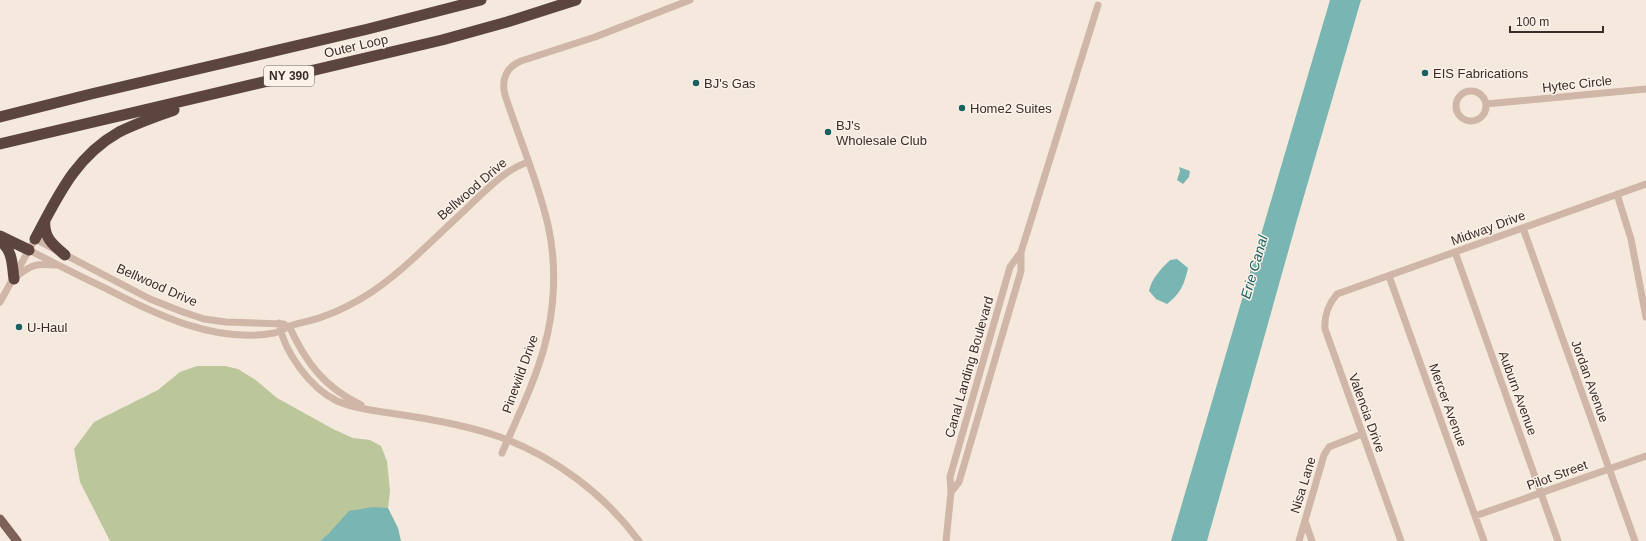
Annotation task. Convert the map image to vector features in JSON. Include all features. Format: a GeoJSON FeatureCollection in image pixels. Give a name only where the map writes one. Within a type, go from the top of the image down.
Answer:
{"type":"FeatureCollection","features":[{"type":"Feature","properties":{"kind":"highway","name":"Outer Loop"},"geometry":{"type":"LineString","coordinates":[[1,117],[91,94],[368,29],[481,0]]}},
{"type":"Feature","properties":{"kind":"highway","name":"Outer Loop"},"geometry":{"type":"LineString","coordinates":[[0,144],[464,35],[576,0]]}},
{"type":"Feature","properties":{"kind":"highway"},"geometry":{"type":"LineString","coordinates":[[35,239],[72,173],[82,161],[101,144],[134,125],[225,91]]}},
{"type":"Feature","properties":{"kind":"highway"},"geometry":{"type":"LineString","coordinates":[[45,220],[45,232],[49,240],[65,255]]}},
{"type":"Feature","properties":{"kind":"highway"},"geometry":{"type":"LineString","coordinates":[[0,236],[29,250]]}},
{"type":"Feature","properties":{"kind":"highway"},"geometry":{"type":"LineString","coordinates":[[0,241],[5,245],[11,256],[14,279]]}},
{"type":"Feature","properties":{"kind":"main road"},"geometry":{"type":"LineString","coordinates":[[0,519],[17,541]]}},
{"type":"Feature","properties":{"kind":"street","name":"Bellwood Drive"},"geometry":{"type":"LineString","coordinates":[[29,250],[148,310],[191,326],[213,331],[242,334],[267,334],[281,331],[289,326],[332,314],[350,306],[373,292],[398,272],[490,187],[516,167],[528,162],[504,91],[505,77],[511,66],[521,61],[595,37],[690,0]]}},
{"type":"Feature","properties":{"kind":"street","name":"Canal Landing Boulevard"},"geometry":{"type":"LineString","coordinates":[[951,492],[960,482],[1021,271],[1021,252],[1098,5]]}},
{"type":"Feature","properties":{"kind":"street","name":"Hytec Circle"},"geometry":{"type":"LineString","coordinates":[[1486,104],[1646,89]]}},
{"type":"Feature","properties":{"kind":"street"},"geometry":{"type":"LineString","coordinates":[[1471,90],[1480,93],[1486,104],[1484,114],[1481,118],[1472,121],[1463,119],[1459,116],[1456,106],[1458,97],[1466,91],[1471,90]]}},
{"type":"Feature","properties":{"kind":"street","name":"Pinewild Drive"},"geometry":{"type":"LineString","coordinates":[[502,453],[542,354],[549,325],[553,298],[553,260],[549,232],[542,203],[528,162]]}},
{"type":"Feature","properties":{"kind":"street","name":"Midway Drive"},"geometry":{"type":"LineString","coordinates":[[1337,294],[1646,184]]}},
{"type":"Feature","properties":{"kind":"street"},"geometry":{"type":"LineString","coordinates":[[1617,194],[1632,240],[1646,317]]}},
{"type":"Feature","properties":{"kind":"street","name":"Jordan Avenue"},"geometry":{"type":"LineString","coordinates":[[1523,228],[1635,541]]}},
{"type":"Feature","properties":{"kind":"street","name":"Bellwood Drive"},"geometry":{"type":"LineString","coordinates":[[35,239],[150,299],[182,312],[226,322],[279,323],[289,326]]}},
{"type":"Feature","properties":{"kind":"street"},"geometry":{"type":"LineString","coordinates":[[0,302],[35,239]]}},
{"type":"Feature","properties":{"kind":"street","name":"Canal Landing Boulevard"},"geometry":{"type":"LineString","coordinates":[[946,541],[951,492],[950,477],[1010,267],[1021,252]]}},
{"type":"Feature","properties":{"kind":"street","name":"Auburn Avenue"},"geometry":{"type":"LineString","coordinates":[[1455,252],[1558,541]]}},
{"type":"Feature","properties":{"kind":"street"},"geometry":{"type":"LineString","coordinates":[[14,279],[30,266],[39,264],[60,266]]}},
{"type":"Feature","properties":{"kind":"street","name":"Mercer Avenue"},"geometry":{"type":"LineString","coordinates":[[1389,276],[1484,541]]}},
{"type":"Feature","properties":{"kind":"street","name":"Valencia Drive"},"geometry":{"type":"LineString","coordinates":[[1337,294],[1326,311],[1324,321],[1325,330],[1401,541]]}},
{"type":"Feature","properties":{"kind":"street"},"geometry":{"type":"LineString","coordinates":[[279,323],[281,331],[297,364],[319,388],[333,398],[342,403],[462,425],[508,440],[545,458],[581,482],[615,513],[639,541]]}},
{"type":"Feature","properties":{"kind":"street"},"geometry":{"type":"LineString","coordinates":[[289,326],[304,355],[324,380],[351,399],[376,410]]}},
{"type":"Feature","properties":{"kind":"street","name":"Nisa Lane"},"geometry":{"type":"LineString","coordinates":[[1299,541],[1324,455],[1330,446],[1362,434]]}},
{"type":"Feature","properties":{"kind":"street","name":"Pilot Street"},"geometry":{"type":"LineString","coordinates":[[1476,516],[1646,456]]}},
{"type":"Feature","properties":{"kind":"street"},"geometry":{"type":"LineString","coordinates":[[1305,521],[1312,541]]}},
{"type":"Feature","properties":{"kind":"green space"},"geometry":{"type":"Polygon","coordinates":[[[197,366],[225,366],[238,369],[257,381],[277,398],[333,429],[353,438],[370,440],[381,446],[387,461],[390,491],[388,508],[385,511],[330,532],[320,541],[110,541],[80,482],[74,449],[94,422],[158,390],[180,372],[197,366]]]}},
{"type":"Feature","properties":{"kind":"water","name":"Erie Canal"},"geometry":{"type":"Polygon","coordinates":[[[1330,0],[1361,0],[1297,220],[1207,541],[1171,541],[1330,0]]]}},
{"type":"Feature","properties":{"kind":"water"},"geometry":{"type":"Polygon","coordinates":[[[1179,167],[1190,171],[1189,177],[1183,184],[1177,180],[1180,171],[1179,167]]]}},
{"type":"Feature","properties":{"kind":"water"},"geometry":{"type":"Polygon","coordinates":[[[1177,259],[1188,268],[1181,288],[1176,296],[1167,304],[1156,299],[1149,291],[1154,278],[1160,271],[1170,260],[1177,259]]]}},
{"type":"Feature","properties":{"kind":"water"},"geometry":{"type":"Polygon","coordinates":[[[373,507],[388,508],[398,528],[401,541],[320,541],[349,511],[373,507]]]}},
{"type":"Feature","properties":{"kind":"place","name":"EIS Fabrications"},"geometry":{"type":"Point","coordinates":[1425,73]}},
{"type":"Feature","properties":{"kind":"place","name":"BJ's Gas"},"geometry":{"type":"Point","coordinates":[696,83]}},
{"type":"Feature","properties":{"kind":"place","name":"Home2 Suites"},"geometry":{"type":"Point","coordinates":[962,108]}},
{"type":"Feature","properties":{"kind":"place","name":"BJ's Wholesale Club"},"geometry":{"type":"Point","coordinates":[828,132]}},
{"type":"Feature","properties":{"kind":"place","name":"U-Haul"},"geometry":{"type":"Point","coordinates":[19,327]}}]}
